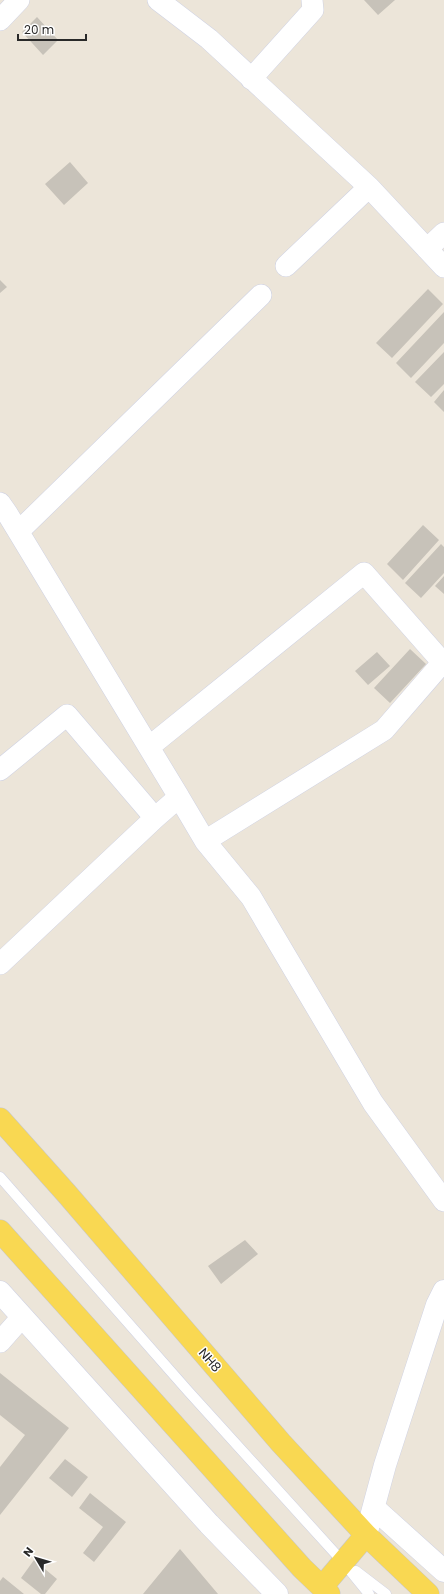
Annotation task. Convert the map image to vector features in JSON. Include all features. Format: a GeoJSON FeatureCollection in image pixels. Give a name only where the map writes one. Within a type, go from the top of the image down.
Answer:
{"type":"FeatureCollection","features":[{"type":"Feature","properties":{"kind":"main road","name":"NH8"},"geometry":{"type":"LineString","coordinates":[[0,1119],[67,1194],[281,1443],[366,1535],[428,1594]]}},
{"type":"Feature","properties":{"kind":"main road"},"geometry":{"type":"LineString","coordinates":[[0,1231],[302,1568],[326,1591],[343,1562],[366,1535]]}},
{"type":"Feature","properties":{"kind":"street"},"geometry":{"type":"LineString","coordinates":[[0,20],[18,0]]}},
{"type":"Feature","properties":{"kind":"street"},"geometry":{"type":"LineString","coordinates":[[158,0],[209,39],[369,187],[444,267]]}},
{"type":"Feature","properties":{"kind":"street"},"geometry":{"type":"LineString","coordinates":[[251,79],[313,10],[312,0]]}},
{"type":"Feature","properties":{"kind":"street"},"geometry":{"type":"LineString","coordinates":[[286,266],[369,187]]}},
{"type":"Feature","properties":{"kind":"street"},"geometry":{"type":"LineString","coordinates":[[427,249],[444,233]]}},
{"type":"Feature","properties":{"kind":"street"},"geometry":{"type":"LineString","coordinates":[[19,531],[261,295]]}},
{"type":"Feature","properties":{"kind":"street"},"geometry":{"type":"LineString","coordinates":[[0,503],[19,531],[205,841],[251,897],[373,1103],[444,1202]]}},
{"type":"Feature","properties":{"kind":"street"},"geometry":{"type":"LineString","coordinates":[[149,747],[364,573],[443,663],[384,730],[205,841]]}},
{"type":"Feature","properties":{"kind":"street"},"geometry":{"type":"LineString","coordinates":[[0,770],[67,715],[155,818]]}},
{"type":"Feature","properties":{"kind":"street"},"geometry":{"type":"LineString","coordinates":[[0,964],[179,797]]}},
{"type":"Feature","properties":{"kind":"street"},"geometry":{"type":"LineString","coordinates":[[366,1535],[385,1465],[444,1291]]}},
{"type":"Feature","properties":{"kind":"street"},"geometry":{"type":"LineString","coordinates":[[0,1292],[209,1524],[277,1594]]}},
{"type":"Feature","properties":{"kind":"street"},"geometry":{"type":"LineString","coordinates":[[0,1342],[22,1317]]}},
{"type":"Feature","properties":{"kind":"street"},"geometry":{"type":"LineString","coordinates":[[374,1508],[444,1570]]}},
{"type":"Feature","properties":{"kind":"lane"},"geometry":{"type":"LineString","coordinates":[[0,1177],[188,1391],[343,1562],[369,1594]]}},
{"type":"Feature","properties":{"kind":"lane"},"geometry":{"type":"LineString","coordinates":[[343,1562],[386,1594]]}},
{"type":"Feature","properties":{"kind":"building"},"geometry":{"type":"Polygon","coordinates":[[[364,0],[395,0],[378,15],[364,0]]]}},
{"type":"Feature","properties":{"kind":"building"},"geometry":{"type":"Polygon","coordinates":[[[37,17],[58,40],[43,55],[22,32],[37,17]]]}},
{"type":"Feature","properties":{"kind":"building"},"geometry":{"type":"Polygon","coordinates":[[[70,162],[88,183],[64,205],[45,184],[70,162]]]}},
{"type":"Feature","properties":{"kind":"building"},"geometry":{"type":"Polygon","coordinates":[[[0,280],[7,287],[0,293],[0,280]]]}},
{"type":"Feature","properties":{"kind":"building"},"geometry":{"type":"Polygon","coordinates":[[[428,289],[443,304],[392,358],[376,343],[428,289]]]}},
{"type":"Feature","properties":{"kind":"building"},"geometry":{"type":"Polygon","coordinates":[[[444,312],[444,343],[411,378],[396,363],[444,312]]]}},
{"type":"Feature","properties":{"kind":"building"},"geometry":{"type":"Polygon","coordinates":[[[444,352],[444,384],[431,397],[415,382],[444,352]]]}},
{"type":"Feature","properties":{"kind":"building"},"geometry":{"type":"Polygon","coordinates":[[[444,390],[444,412],[434,402],[444,390]]]}},
{"type":"Feature","properties":{"kind":"building"},"geometry":{"type":"Polygon","coordinates":[[[423,525],[439,540],[403,580],[387,564],[423,525]]]}},
{"type":"Feature","properties":{"kind":"building"},"geometry":{"type":"Polygon","coordinates":[[[441,544],[444,547],[444,573],[421,598],[405,583],[441,544]]]}},
{"type":"Feature","properties":{"kind":"building"},"geometry":{"type":"Polygon","coordinates":[[[444,576],[444,594],[435,586],[444,576]]]}},
{"type":"Feature","properties":{"kind":"building"},"geometry":{"type":"Polygon","coordinates":[[[410,649],[426,664],[390,703],[374,688],[410,649]]]}},
{"type":"Feature","properties":{"kind":"building"},"geometry":{"type":"Polygon","coordinates":[[[377,652],[390,666],[368,685],[355,671],[377,652]]]}},
{"type":"Feature","properties":{"kind":"building"},"geometry":{"type":"Polygon","coordinates":[[[245,1240],[258,1254],[221,1284],[208,1266],[245,1240]]]}},
{"type":"Feature","properties":{"kind":"building"},"geometry":{"type":"Polygon","coordinates":[[[0,1373],[69,1428],[0,1515],[0,1467],[25,1435],[0,1415],[0,1373]]]}},
{"type":"Feature","properties":{"kind":"building"},"geometry":{"type":"Polygon","coordinates":[[[65,1459],[88,1477],[72,1497],[49,1478],[65,1459]]]}},
{"type":"Feature","properties":{"kind":"building"},"geometry":{"type":"Polygon","coordinates":[[[90,1493],[126,1522],[94,1562],[83,1553],[103,1527],[79,1508],[90,1493]]]}},
{"type":"Feature","properties":{"kind":"building"},"geometry":{"type":"Polygon","coordinates":[[[180,1549],[218,1594],[143,1594],[180,1549]]]}},
{"type":"Feature","properties":{"kind":"building"},"geometry":{"type":"Polygon","coordinates":[[[34,1560],[57,1579],[45,1594],[41,1594],[21,1578],[34,1560]]]}},
{"type":"Feature","properties":{"kind":"building"},"geometry":{"type":"Polygon","coordinates":[[[3,1577],[24,1594],[0,1594],[0,1581],[3,1577]]]}}]}
